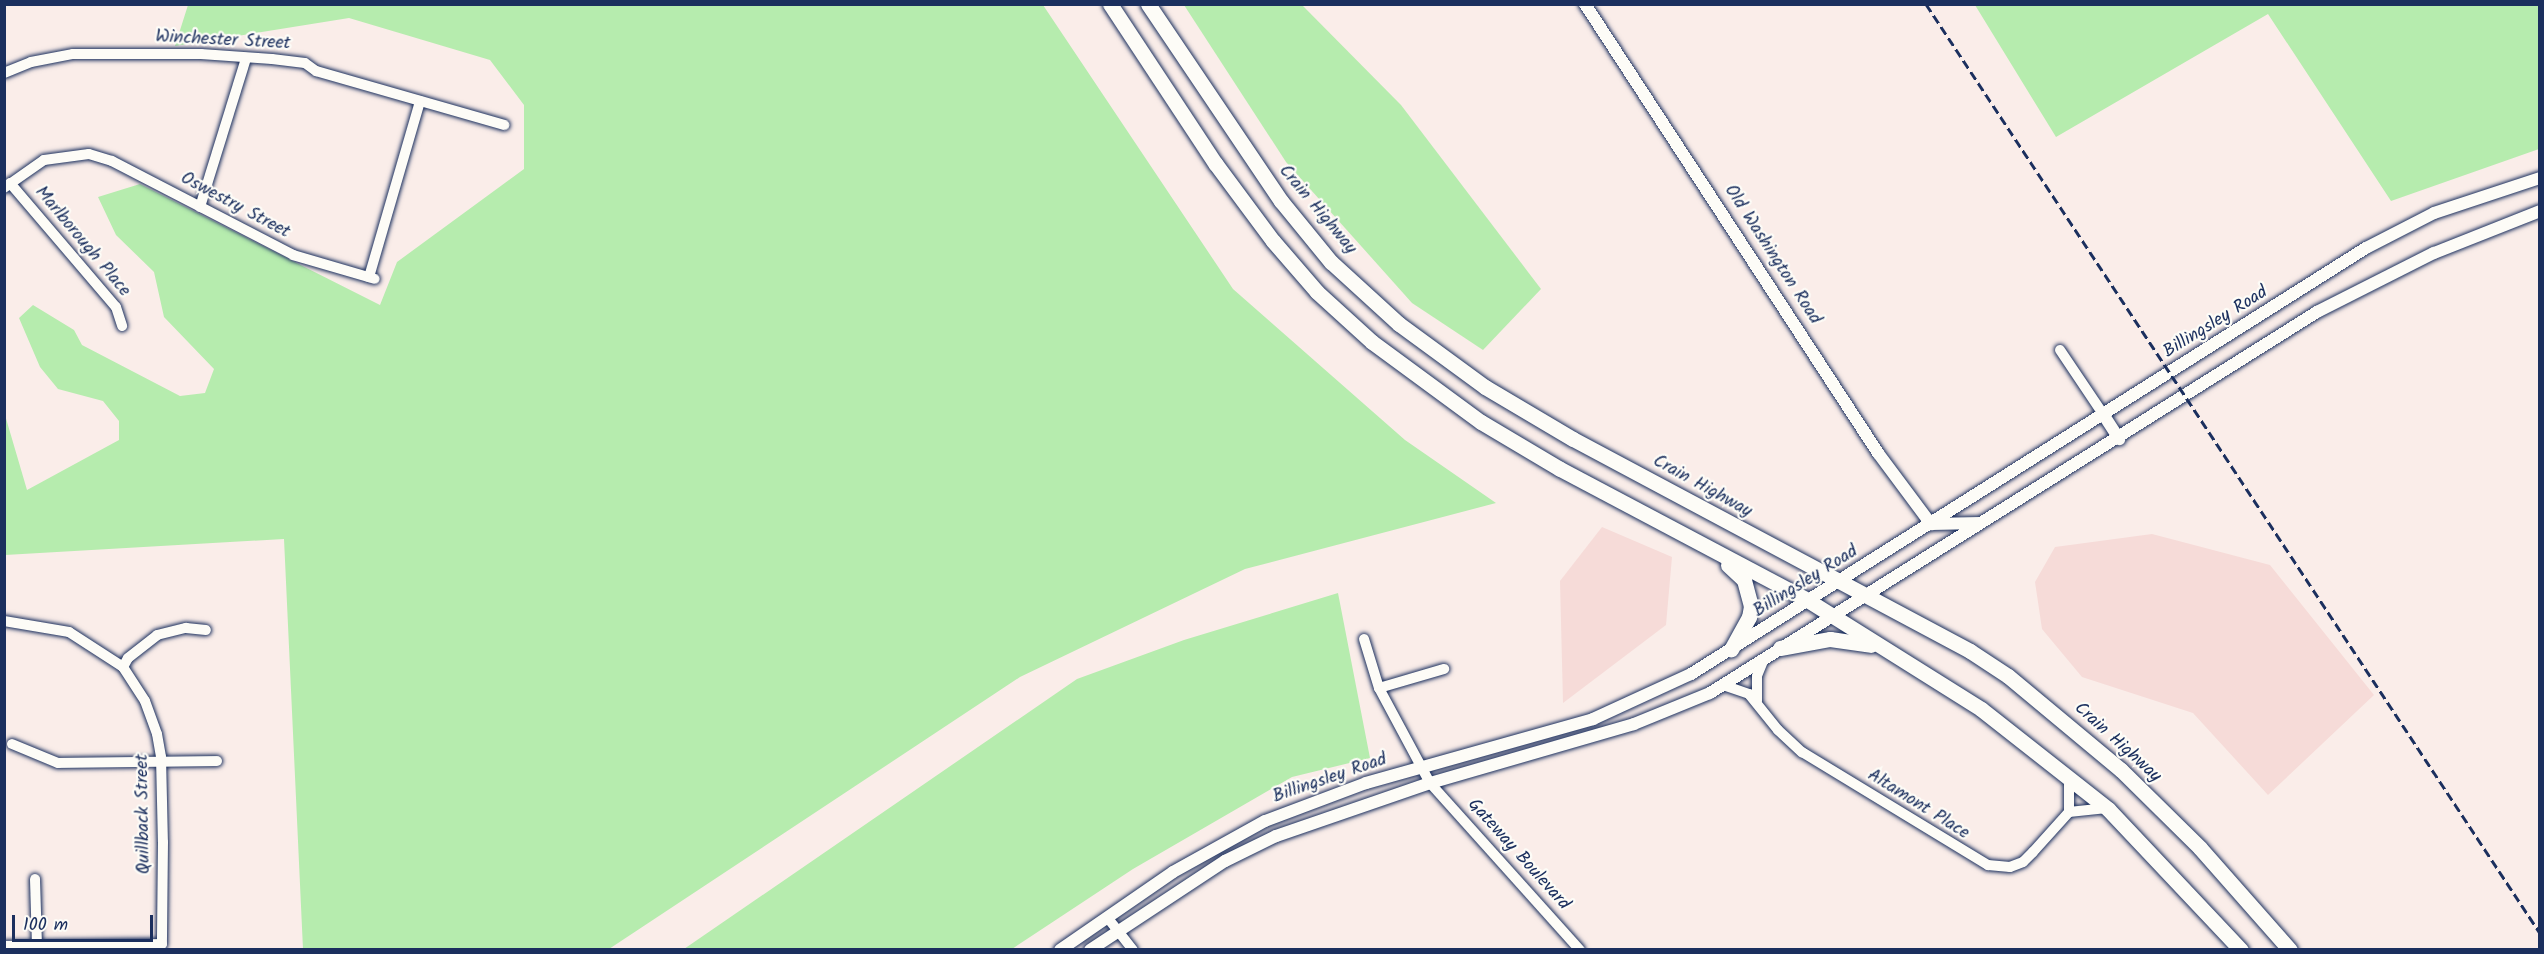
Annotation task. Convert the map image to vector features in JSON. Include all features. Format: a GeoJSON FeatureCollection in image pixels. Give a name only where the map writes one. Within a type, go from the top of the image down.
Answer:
{"type":"FeatureCollection","features":[{"type":"Feature","properties":{"kind":"highway"},"geometry":{"type":"LineString","coordinates":[[1110,4],[1215,163],[1274,241],[1352,325],[1452,405],[1560,469],[1809,601],[1900,655],[1981,709],[2069,775],[2108,808],[2241,950]]}},
{"type":"Feature","properties":{"kind":"highway","name":"Crain Highway"},"geometry":{"type":"LineString","coordinates":[[1148,4],[1281,201],[1331,262],[1399,324],[1456,368],[1537,418],[1970,651],[2068,724],[2121,770],[2200,848],[2290,950]]}},
{"type":"Feature","properties":{"kind":"highway"},"geometry":{"type":"LineString","coordinates":[[1712,551],[1744,580],[1750,593],[1749,617],[1731,649]]}},
{"type":"Feature","properties":{"kind":"highway"},"geometry":{"type":"LineString","coordinates":[[1780,648],[1844,638],[1900,655]]}},
{"type":"Feature","properties":{"kind":"main road","name":"Old Washington Road"},"geometry":{"type":"LineString","coordinates":[[1586,4],[1878,453],[1931,524]]}},
{"type":"Feature","properties":{"kind":"main road","name":"Billingsley Road"},"geometry":{"type":"LineString","coordinates":[[1060,950],[1147,888],[1242,831],[1366,783],[1593,719],[1691,674],[1841,582],[2366,248],[2434,213],[2540,178]]}},
{"type":"Feature","properties":{"kind":"main road","name":"Billingsley Road"},"geometry":{"type":"LineString","coordinates":[[1090,950],[1117,930],[1225,861],[1276,836],[1430,783],[1634,724],[1723,685],[1831,614],[1989,520],[2317,312],[2434,253],[2540,211]]}},
{"type":"Feature","properties":{"kind":"main road"},"geometry":{"type":"LineString","coordinates":[[2103,414],[2119,439]]}},
{"type":"Feature","properties":{"kind":"main road"},"geometry":{"type":"LineString","coordinates":[[1931,524],[1973,525],[1989,520]]}},
{"type":"Feature","properties":{"kind":"street","name":"Winchester Street"},"geometry":{"type":"LineString","coordinates":[[4,73],[31,62],[73,54],[201,54],[305,63],[316,71],[504,125]]}},
{"type":"Feature","properties":{"kind":"street"},"geometry":{"type":"LineString","coordinates":[[200,207],[246,58]]}},
{"type":"Feature","properties":{"kind":"street","name":"Oswestry Street"},"geometry":{"type":"LineString","coordinates":[[7,185],[44,160],[89,154],[112,161],[301,258],[372,278],[420,101]]}},
{"type":"Feature","properties":{"kind":"street","name":"Marlborough Place"},"geometry":{"type":"LineString","coordinates":[[7,185],[116,307],[122,326]]}},
{"type":"Feature","properties":{"kind":"street"},"geometry":{"type":"LineString","coordinates":[[2060,350],[2103,414]]}},
{"type":"Feature","properties":{"kind":"street","name":"Quillback Street"},"geometry":{"type":"LineString","coordinates":[[4,621],[69,632],[106,652],[123,667],[151,716],[160,762],[162,947]]}},
{"type":"Feature","properties":{"kind":"street"},"geometry":{"type":"LineString","coordinates":[[123,667],[128,658],[158,635],[186,628],[206,630]]}},
{"type":"Feature","properties":{"kind":"street","name":"Gateway Boulevard"},"geometry":{"type":"LineString","coordinates":[[1364,639],[1379,688],[1430,783],[1580,950]]}},
{"type":"Feature","properties":{"kind":"street"},"geometry":{"type":"LineString","coordinates":[[1757,701],[1757,676],[1764,659]]}},
{"type":"Feature","properties":{"kind":"street"},"geometry":{"type":"LineString","coordinates":[[1379,688],[1444,669]]}},
{"type":"Feature","properties":{"kind":"street","name":"Altamont Place"},"geometry":{"type":"LineString","coordinates":[[1723,685],[1742,690],[1757,701],[1778,730],[1802,752],[1988,866],[2010,867],[2023,862],[2069,812]]}},
{"type":"Feature","properties":{"kind":"street"},"geometry":{"type":"LineString","coordinates":[[12,744],[58,763],[218,761]]}},
{"type":"Feature","properties":{"kind":"street"},"geometry":{"type":"LineString","coordinates":[[2069,775],[2069,812],[2108,808]]}},
{"type":"Feature","properties":{"kind":"street"},"geometry":{"type":"LineString","coordinates":[[35,879],[38,946]]}},
{"type":"Feature","properties":{"kind":"street"},"geometry":{"type":"LineString","coordinates":[[1107,917],[1133,950]]}},
{"type":"Feature","properties":{"kind":"street"},"geometry":{"type":"LineString","coordinates":[[4,946],[162,947]]}},
{"type":"Feature","properties":{"kind":"shaded area"},"geometry":{"type":"Polygon","coordinates":[[[1602,527],[1672,557],[1666,625],[1563,703],[1560,581],[1602,527]]]}},
{"type":"Feature","properties":{"kind":"shaded area"},"geometry":{"type":"Polygon","coordinates":[[[2152,534],[2270,565],[2374,695],[2268,795],[2193,713],[2082,677],[2042,629],[2035,582],[2055,547],[2152,534]]]}},
{"type":"Feature","properties":{"kind":"green space"},"geometry":{"type":"Polygon","coordinates":[[[188,5],[1043,5],[1233,289],[1405,440],[1496,503],[1245,569],[1020,677],[609,949],[303,949],[284,539],[5,555],[5,415],[27,490],[119,440],[119,421],[103,401],[58,389],[40,367],[19,318],[33,305],[74,330],[82,345],[180,396],[205,393],[214,369],[164,317],[154,272],[116,235],[98,197],[140,184],[380,305],[397,262],[524,169],[524,105],[490,60],[349,18],[175,46],[188,5]]]}},
{"type":"Feature","properties":{"kind":"green space"},"geometry":{"type":"Polygon","coordinates":[[[1184,5],[1302,5],[1401,105],[1541,289],[1483,350],[1412,303],[1286,162],[1184,5]]]}},
{"type":"Feature","properties":{"kind":"green space"},"geometry":{"type":"Polygon","coordinates":[[[1975,5],[2539,5],[2539,149],[2391,201],[2268,14],[2056,137],[1975,5]]]}},
{"type":"Feature","properties":{"kind":"green space"},"geometry":{"type":"Polygon","coordinates":[[[1338,593],[1370,758],[1292,777],[1133,869],[1012,949],[684,949],[1077,679],[1184,640],[1338,593]]]}},
{"type":"Feature","properties":{"kind":"railway"},"geometry":{"type":"LineString","coordinates":[[1926,4],[2540,933]]}}]}
